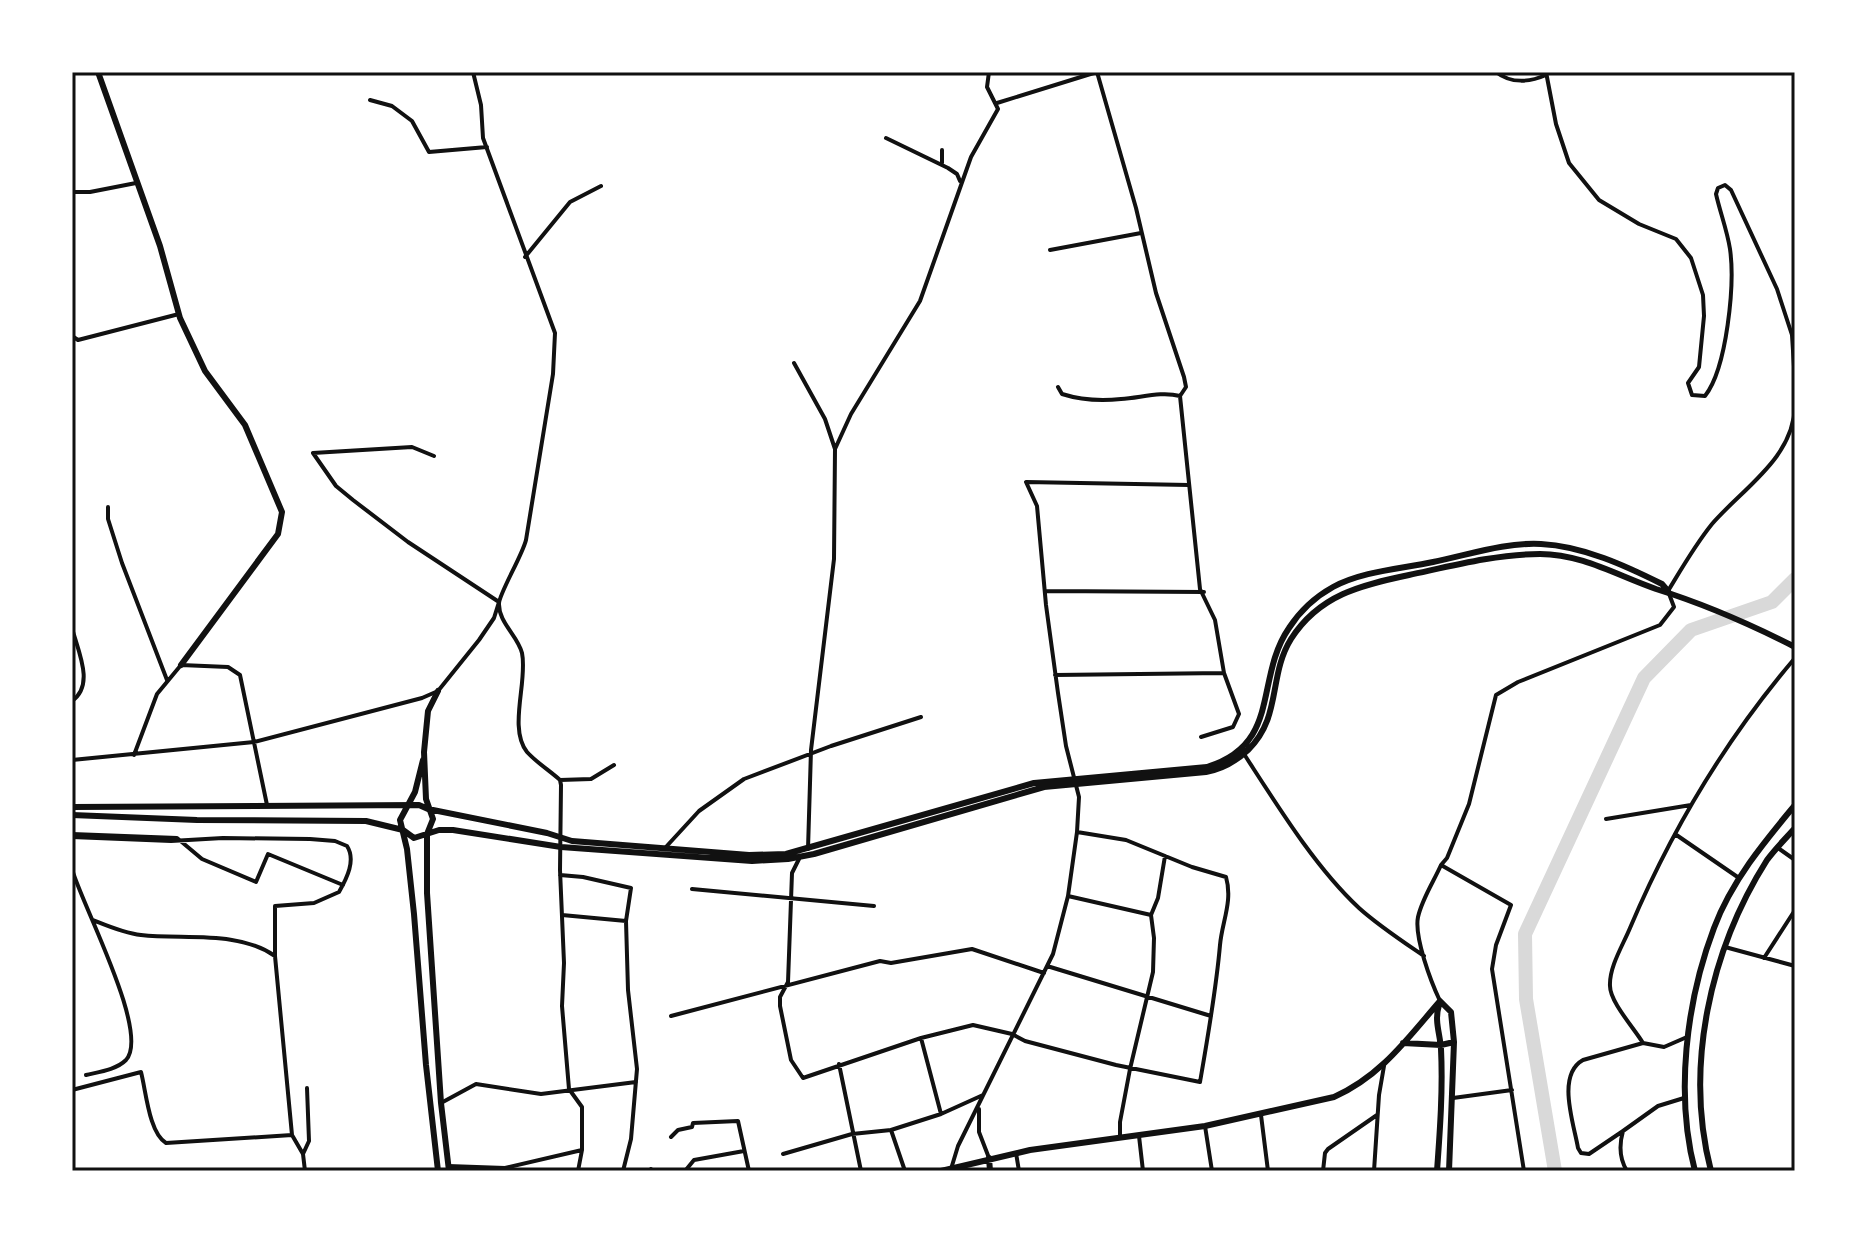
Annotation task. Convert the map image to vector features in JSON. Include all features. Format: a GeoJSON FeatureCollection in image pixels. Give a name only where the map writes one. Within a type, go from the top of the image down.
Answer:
{"type":"FeatureCollection","features":[{"type":"Feature","properties":{"kind":"street"},"geometry":{"type":"LineString","coordinates":[[98,72],[139,183],[179,314],[205,371],[245,425],[282,512],[278,534],[167,680],[148,712],[134,755]]}},
{"type":"Feature","properties":{"kind":"street"},"geometry":{"type":"LineString","coordinates":[[438,1171],[414,914],[400,820],[415,792],[424,752],[428,711],[438,691],[490,626],[526,540],[553,374],[555,333],[483,138],[481,105],[473,72]]}},
{"type":"Feature","properties":{"kind":"street"},"geometry":{"type":"LineString","coordinates":[[835,449],[851,414],[920,301],[960,184],[998,109],[987,87],[989,72]]}},
{"type":"Feature","properties":{"kind":"street"},"geometry":{"type":"LineString","coordinates":[[997,103],[1097,72],[1156,293],[1184,377],[1186,387],[1180,396],[1200,589],[1215,620],[1224,673],[1239,714],[1238,721],[1226,730],[1201,737]]}},
{"type":"Feature","properties":{"kind":"street"},"geometry":{"type":"LineString","coordinates":[[1496,72],[1500,76],[1528,82],[1546,74],[1556,124],[1569,163],[1599,200],[1639,224],[1676,239],[1691,258],[1703,295],[1704,316],[1699,367],[1688,383],[1692,395],[1705,396],[1713,386],[1725,345],[1730,248],[1716,194],[1718,188],[1725,185],[1731,190],[1777,289],[1792,335],[1795,382]]}},
{"type":"Feature","properties":{"kind":"street"},"geometry":{"type":"LineString","coordinates":[[370,100],[392,106],[412,121],[429,152],[487,147]]}},
{"type":"Feature","properties":{"kind":"street"},"geometry":{"type":"LineString","coordinates":[[886,138],[944,165],[957,174],[960,184]]}},
{"type":"Feature","properties":{"kind":"street"},"geometry":{"type":"LineString","coordinates":[[942,150],[941,161],[944,165]]}},
{"type":"Feature","properties":{"kind":"street"},"geometry":{"type":"LineString","coordinates":[[72,192],[139,183]]}},
{"type":"Feature","properties":{"kind":"street"},"geometry":{"type":"LineString","coordinates":[[525,257],[570,202],[601,186]]}},
{"type":"Feature","properties":{"kind":"street"},"geometry":{"type":"LineString","coordinates":[[1050,250],[1141,233]]}},
{"type":"Feature","properties":{"kind":"street"},"geometry":{"type":"LineString","coordinates":[[72,336],[78,340],[179,314]]}},
{"type":"Feature","properties":{"kind":"street"},"geometry":{"type":"LineString","coordinates":[[794,363],[825,419],[835,449],[834,559],[811,754],[808,850],[794,864],[788,982],[780,1006],[787,1049],[803,1078],[921,1038],[973,1025],[1130,1069],[1200,1082],[1219,973],[1220,942],[1227,915],[1229,894],[1226,877],[1126,840],[1077,832]]}},
{"type":"Feature","properties":{"kind":"street"},"geometry":{"type":"LineString","coordinates":[[1058,387],[1062,394],[1077,399],[1117,400],[1163,394],[1180,396]]}},
{"type":"Feature","properties":{"kind":"street"},"geometry":{"type":"LineString","coordinates":[[1668,591],[1714,522],[1760,477],[1783,448],[1794,420],[1795,406]]}},
{"type":"Feature","properties":{"kind":"street"},"geometry":{"type":"LineString","coordinates":[[434,456],[412,447],[313,453],[336,486],[353,500],[408,542],[499,602],[503,618],[517,640],[523,660],[520,711],[522,742],[528,753],[560,780],[591,779],[614,765]]}},
{"type":"Feature","properties":{"kind":"street"},"geometry":{"type":"LineString","coordinates":[[951,1169],[958,1146],[1055,949],[1068,896],[1077,832],[1079,797],[1066,746],[1055,675],[1037,506],[1026,482],[1189,485]]}},
{"type":"Feature","properties":{"kind":"street"},"geometry":{"type":"LineString","coordinates":[[108,507],[108,519],[122,563],[167,680]]}},
{"type":"Feature","properties":{"kind":"street"},"geometry":{"type":"LineString","coordinates":[[72,815],[197,820],[366,821],[403,830],[414,838],[439,830],[465,831],[561,847],[752,861],[801,857],[1028,790],[1075,780],[1207,767],[1235,755],[1260,724],[1273,667],[1287,631],[1315,599],[1356,578],[1511,546],[1541,544],[1568,548],[1599,557],[1662,584],[1674,607],[1660,625],[1518,682],[1496,695],[1469,804],[1447,858],[1418,915],[1418,937],[1429,978],[1440,1001],[1451,1012],[1454,1042],[1449,1171]]}},
{"type":"Feature","properties":{"kind":"street"},"geometry":{"type":"LineString","coordinates":[[72,807],[419,805],[572,841],[749,855],[786,854],[998,792],[1051,780],[1206,772],[1226,767],[1244,754],[1267,725],[1290,640],[1314,612],[1348,590],[1419,573],[1539,554],[1572,558],[1668,591],[1795,647]]}},
{"type":"Feature","properties":{"kind":"street"},"geometry":{"type":"LineString","coordinates":[[1045,591],[1204,592]]}},
{"type":"Feature","properties":{"kind":"street"},"geometry":{"type":"LineString","coordinates":[[72,628],[84,674],[82,691],[72,701]]}},
{"type":"Feature","properties":{"kind":"street"},"geometry":{"type":"LineString","coordinates":[[1643,1043],[1612,997],[1611,974],[1650,880],[1691,805],[1746,719],[1795,658]]}},
{"type":"Feature","properties":{"kind":"street"},"geometry":{"type":"LineString","coordinates":[[181,665],[228,667],[240,675],[267,805]]}},
{"type":"Feature","properties":{"kind":"street"},"geometry":{"type":"LineString","coordinates":[[1055,675],[1224,673]]}},
{"type":"Feature","properties":{"kind":"street"},"geometry":{"type":"LineString","coordinates":[[72,760],[254,742],[393,707],[438,691]]}},
{"type":"Feature","properties":{"kind":"street"},"geometry":{"type":"LineString","coordinates":[[665,848],[699,811],[744,779],[921,717]]}},
{"type":"Feature","properties":{"kind":"street"},"geometry":{"type":"LineString","coordinates":[[424,752],[428,809],[433,824],[427,834],[427,893],[441,1103],[449,1169],[505,1168],[582,1150]]}},
{"type":"Feature","properties":{"kind":"street"},"geometry":{"type":"LineString","coordinates":[[1244,754],[1275,803],[1343,891],[1380,926],[1424,956]]}},
{"type":"Feature","properties":{"kind":"street"},"geometry":{"type":"LineString","coordinates":[[560,780],[562,1006],[569,1089],[582,1107],[582,1150],[578,1171]]}},
{"type":"Feature","properties":{"kind":"street"},"geometry":{"type":"LineString","coordinates":[[1606,819],[1691,805]]}},
{"type":"Feature","properties":{"kind":"street"},"geometry":{"type":"LineString","coordinates":[[1695,1171],[1689,1150],[1683,1071],[1693,1006],[1714,927],[1760,846],[1795,805]]}},
{"type":"Feature","properties":{"kind":"street"},"geometry":{"type":"LineString","coordinates":[[1711,1171],[1705,1148],[1699,1072],[1708,1009],[1729,933],[1768,859],[1795,828]]}},
{"type":"Feature","properties":{"kind":"street"},"geometry":{"type":"LineString","coordinates":[[1675,834],[1740,878]]}},
{"type":"Feature","properties":{"kind":"street"},"geometry":{"type":"LineString","coordinates":[[72,836],[335,841],[347,846],[352,855],[339,892],[325,900],[275,906],[275,956],[292,1135],[303,1154],[305,1171]]}},
{"type":"Feature","properties":{"kind":"street"},"geometry":{"type":"LineString","coordinates":[[182,839],[207,862],[256,882],[268,854],[343,885]]}},
{"type":"Feature","properties":{"kind":"street"},"geometry":{"type":"LineString","coordinates":[[1778,848],[1795,860]]}},
{"type":"Feature","properties":{"kind":"street"},"geometry":{"type":"LineString","coordinates":[[1120,1137],[1130,1069],[1149,997],[1153,972],[1151,915],[1158,898],[1165,856]]}},
{"type":"Feature","properties":{"kind":"street"},"geometry":{"type":"LineString","coordinates":[[1441,865],[1511,905],[1496,945],[1492,969],[1524,1171]]}},
{"type":"Feature","properties":{"kind":"street"},"geometry":{"type":"LineString","coordinates":[[72,869],[124,1002],[131,1043],[130,1054],[125,1061],[116,1067],[86,1075]]}},
{"type":"Feature","properties":{"kind":"street"},"geometry":{"type":"LineString","coordinates":[[560,875],[631,888],[626,921],[636,1082],[629,1151],[623,1171]]}},
{"type":"Feature","properties":{"kind":"street"},"geometry":{"type":"LineString","coordinates":[[692,889],[874,906]]}},
{"type":"Feature","properties":{"kind":"street"},"geometry":{"type":"LineString","coordinates":[[1068,896],[1151,915]]}},
{"type":"Feature","properties":{"kind":"street"},"geometry":{"type":"LineString","coordinates":[[1764,958],[1795,910]]}},
{"type":"Feature","properties":{"kind":"street"},"geometry":{"type":"LineString","coordinates":[[562,915],[626,921]]}},
{"type":"Feature","properties":{"kind":"street"},"geometry":{"type":"LineString","coordinates":[[93,920],[142,935],[250,944],[275,956]]}},
{"type":"Feature","properties":{"kind":"street"},"geometry":{"type":"LineString","coordinates":[[1725,947],[1795,966]]}},
{"type":"Feature","properties":{"kind":"street"},"geometry":{"type":"LineString","coordinates":[[671,1016],[880,961],[891,963],[964,949],[980,951],[1044,973]]}},
{"type":"Feature","properties":{"kind":"street"},"geometry":{"type":"LineString","coordinates":[[1047,966],[1211,1016]]}},
{"type":"Feature","properties":{"kind":"street"},"geometry":{"type":"LineString","coordinates":[[941,1171],[1016,1153],[1205,1126],[1334,1097],[1354,1088],[1384,1066],[1440,1001]]}},
{"type":"Feature","properties":{"kind":"street"},"geometry":{"type":"LineString","coordinates":[[1437,1171],[1441,1045],[1435,1016],[1440,1001]]}},
{"type":"Feature","properties":{"kind":"street"},"geometry":{"type":"LineString","coordinates":[[1684,1098],[1658,1106],[1589,1154],[1581,1153],[1578,1148],[1568,1087],[1574,1065],[1643,1043],[1664,1047],[1688,1035]]}},
{"type":"Feature","properties":{"kind":"street"},"geometry":{"type":"LineString","coordinates":[[921,1038],[941,1114]]}},
{"type":"Feature","properties":{"kind":"street"},"geometry":{"type":"LineString","coordinates":[[1403,1043],[1441,1045],[1454,1042]]}},
{"type":"Feature","properties":{"kind":"street"},"geometry":{"type":"LineString","coordinates":[[839,1064],[861,1171]]}},
{"type":"Feature","properties":{"kind":"street"},"geometry":{"type":"LineString","coordinates":[[1374,1171],[1384,1066]]}},
{"type":"Feature","properties":{"kind":"street"},"geometry":{"type":"LineString","coordinates":[[72,1090],[142,1072],[153,1125],[160,1140],[166,1143],[292,1135]]}},
{"type":"Feature","properties":{"kind":"street"},"geometry":{"type":"LineString","coordinates":[[441,1103],[476,1084],[532,1094],[636,1082]]}},
{"type":"Feature","properties":{"kind":"street"},"geometry":{"type":"LineString","coordinates":[[303,1154],[309,1141],[307,1088]]}},
{"type":"Feature","properties":{"kind":"street"},"geometry":{"type":"LineString","coordinates":[[1453,1098],[1512,1090]]}},
{"type":"Feature","properties":{"kind":"street"},"geometry":{"type":"LineString","coordinates":[[783,1154],[852,1134],[891,1130],[941,1114],[985,1094]]}},
{"type":"Feature","properties":{"kind":"street"},"geometry":{"type":"LineString","coordinates":[[979,1107],[979,1132],[989,1158],[990,1171]]}},
{"type":"Feature","properties":{"kind":"street"},"geometry":{"type":"LineString","coordinates":[[1261,1115],[1268,1171]]}},
{"type":"Feature","properties":{"kind":"street"},"geometry":{"type":"LineString","coordinates":[[1323,1171],[1328,1149],[1377,1115]]}},
{"type":"Feature","properties":{"kind":"street"},"geometry":{"type":"LineString","coordinates":[[671,1137],[678,1130],[692,1127],[693,1123],[738,1121],[749,1171]]}},
{"type":"Feature","properties":{"kind":"street"},"geometry":{"type":"LineString","coordinates":[[1205,1126],[1212,1171]]}},
{"type":"Feature","properties":{"kind":"street"},"geometry":{"type":"LineString","coordinates":[[891,1130],[905,1171]]}},
{"type":"Feature","properties":{"kind":"street"},"geometry":{"type":"LineString","coordinates":[[1623,1131],[1620,1147],[1622,1163],[1627,1171]]}},
{"type":"Feature","properties":{"kind":"street"},"geometry":{"type":"LineString","coordinates":[[1139,1134],[1143,1171]]}},
{"type":"Feature","properties":{"kind":"street"},"geometry":{"type":"LineString","coordinates":[[685,1171],[694,1160],[744,1151]]}},
{"type":"Feature","properties":{"kind":"street"},"geometry":{"type":"LineString","coordinates":[[1016,1153],[1019,1171]]}},
{"type":"Feature","properties":{"kind":"waterway"},"geometry":{"type":"LineString","coordinates":[[1555,1171],[1526,999],[1525,934],[1644,678],[1691,630],[1772,602],[1795,579]]}}]}
